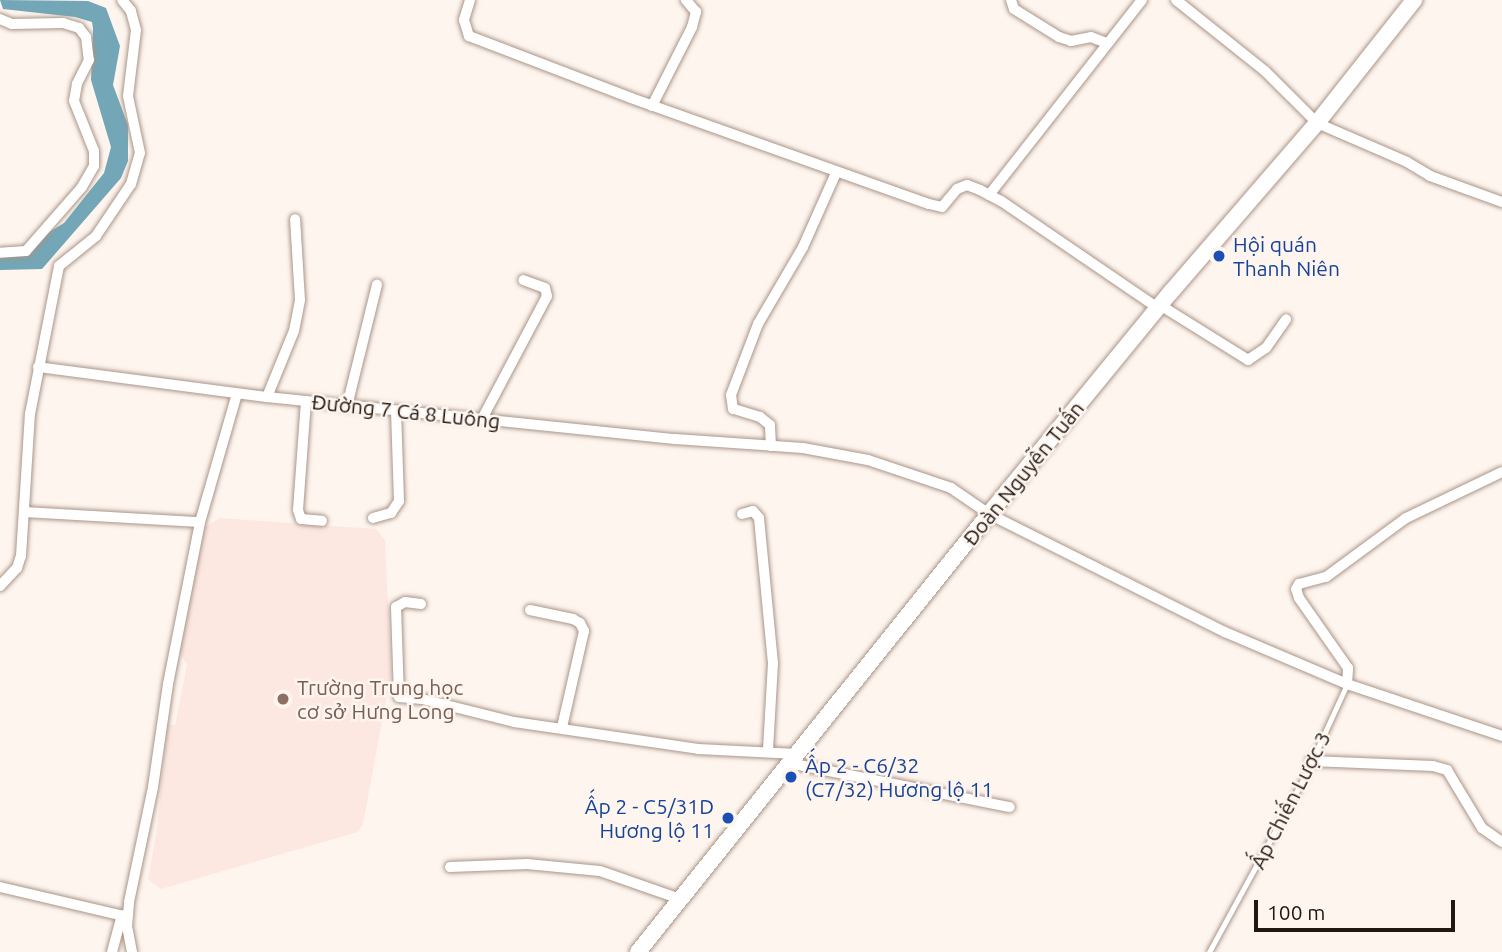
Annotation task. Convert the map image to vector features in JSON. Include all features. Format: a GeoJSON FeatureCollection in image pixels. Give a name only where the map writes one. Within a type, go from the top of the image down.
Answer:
{"type":"FeatureCollection","features":[{"type":"Feature","properties":{"kind":"main road","name":"Đoàn Nguyễn Tuấn"},"geometry":{"type":"LineString","coordinates":[[638,952],[989,514],[1159,307],[1317,123],[1414,0]]}},
{"type":"Feature","properties":{"kind":"street"},"geometry":{"type":"LineString","coordinates":[[0,586],[17,568],[24,512],[30,414],[59,266],[96,236],[131,184],[140,153],[128,96],[136,30],[131,11],[122,0]]}},
{"type":"Feature","properties":{"kind":"street"},"geometry":{"type":"LineString","coordinates":[[470,0],[464,20],[469,36],[652,106],[836,173],[943,207],[957,189],[967,185],[989,195],[1159,307],[1248,360],[1266,348],[1286,319]]}},
{"type":"Feature","properties":{"kind":"street"},"geometry":{"type":"LineString","coordinates":[[652,106],[692,27],[696,12],[686,0]]}},
{"type":"Feature","properties":{"kind":"street"},"geometry":{"type":"LineString","coordinates":[[1011,0],[1014,9],[1059,37],[1071,41],[1091,37],[1107,43]]}},
{"type":"Feature","properties":{"kind":"street"},"geometry":{"type":"LineString","coordinates":[[989,195],[1142,0]]}},
{"type":"Feature","properties":{"kind":"street"},"geometry":{"type":"LineString","coordinates":[[1176,0],[1265,71],[1317,123],[1407,162],[1430,176],[1502,202]]}},
{"type":"Feature","properties":{"kind":"street"},"geometry":{"type":"LineString","coordinates":[[0,19],[12,24],[63,23],[79,28],[86,37],[89,60],[77,83],[74,101],[94,150],[94,166],[82,187],[26,251],[0,253]]}},
{"type":"Feature","properties":{"kind":"street"},"geometry":{"type":"LineString","coordinates":[[771,446],[769,425],[760,417],[733,409],[731,396],[758,324],[803,247],[836,173]]}},
{"type":"Feature","properties":{"kind":"street"},"geometry":{"type":"LineString","coordinates":[[267,397],[294,331],[300,300],[301,282],[295,258],[295,219]]}},
{"type":"Feature","properties":{"kind":"street"},"geometry":{"type":"LineString","coordinates":[[481,419],[547,296],[545,288],[523,280]]}},
{"type":"Feature","properties":{"kind":"street"},"geometry":{"type":"LineString","coordinates":[[347,406],[377,285]]}},
{"type":"Feature","properties":{"kind":"street","name":"Đường 7 Cá 8 Luông"},"geometry":{"type":"LineString","coordinates":[[38,367],[237,394],[771,446],[868,460],[915,473],[951,488],[989,514],[1225,632],[1347,684],[1502,736]]}},
{"type":"Feature","properties":{"kind":"street"},"geometry":{"type":"LineString","coordinates":[[112,952],[125,916],[153,787],[168,684],[200,522],[237,394]]}},
{"type":"Feature","properties":{"kind":"street"},"geometry":{"type":"LineString","coordinates":[[306,401],[298,510],[301,519],[322,521]]}},
{"type":"Feature","properties":{"kind":"street"},"geometry":{"type":"LineString","coordinates":[[373,518],[391,513],[399,501],[396,411]]}},
{"type":"Feature","properties":{"kind":"street"},"geometry":{"type":"LineString","coordinates":[[1347,684],[1348,668],[1299,598],[1296,589],[1299,584],[1326,577],[1406,518],[1502,472]]}},
{"type":"Feature","properties":{"kind":"street"},"geometry":{"type":"LineString","coordinates":[[742,513],[753,511],[759,518],[774,663],[768,751]]}},
{"type":"Feature","properties":{"kind":"street"},"geometry":{"type":"LineString","coordinates":[[24,512],[200,522]]}},
{"type":"Feature","properties":{"kind":"street"},"geometry":{"type":"LineString","coordinates":[[421,604],[405,602],[396,607],[399,698],[422,699],[514,722],[698,748],[768,751],[793,759],[1010,807]]}},
{"type":"Feature","properties":{"kind":"street"},"geometry":{"type":"LineString","coordinates":[[530,610],[573,619],[580,622],[584,631],[562,727]]}},
{"type":"Feature","properties":{"kind":"street"},"geometry":{"type":"LineString","coordinates":[[1311,761],[1433,766],[1447,770],[1482,828],[1502,842]]}},
{"type":"Feature","properties":{"kind":"street"},"geometry":{"type":"LineString","coordinates":[[450,867],[527,864],[600,871],[680,900]]}},
{"type":"Feature","properties":{"kind":"street"},"geometry":{"type":"LineString","coordinates":[[0,887],[125,916]]}},
{"type":"Feature","properties":{"kind":"street"},"geometry":{"type":"LineString","coordinates":[[125,916],[132,952]]}},
{"type":"Feature","properties":{"kind":"lane","name":"Ấp Chiến Lược 3"},"geometry":{"type":"LineString","coordinates":[[1209,952],[1311,761],[1347,684]]}},
{"type":"Feature","properties":{"kind":"shaded area","name":"Trường Trung học cơ sở Hưng Long"},"geometry":{"type":"Polygon","coordinates":[[[220,518],[376,529],[385,540],[391,673],[363,824],[358,832],[161,889],[148,879],[157,829],[167,725],[175,725],[187,665],[179,651],[202,529],[220,518]]]}},
{"type":"Feature","properties":{"kind":"water"},"geometry":{"type":"Polygon","coordinates":[[[0,0],[88,1],[106,8],[120,46],[113,85],[128,125],[128,161],[121,178],[42,269],[0,270],[0,255],[10,256],[64,223],[104,173],[111,147],[91,80],[93,28],[92,22],[75,17],[3,9],[0,0]]]}},
{"type":"Feature","properties":{"kind":"place","name":"Hội quán Thanh Niên"},"geometry":{"type":"Point","coordinates":[1219,256]}},
{"type":"Feature","properties":{"kind":"place","name":"Trường Trung học cơ sở Hưng Long"},"geometry":{"type":"Point","coordinates":[283,699]}},
{"type":"Feature","properties":{"kind":"place","name":"Ấp 2 - C6/32 (C7/32) Hương lộ 11"},"geometry":{"type":"Point","coordinates":[791,777]}},
{"type":"Feature","properties":{"kind":"place","name":"Ấp 2 - C5/31D Hương lộ 11"},"geometry":{"type":"Point","coordinates":[728,818]}}]}
